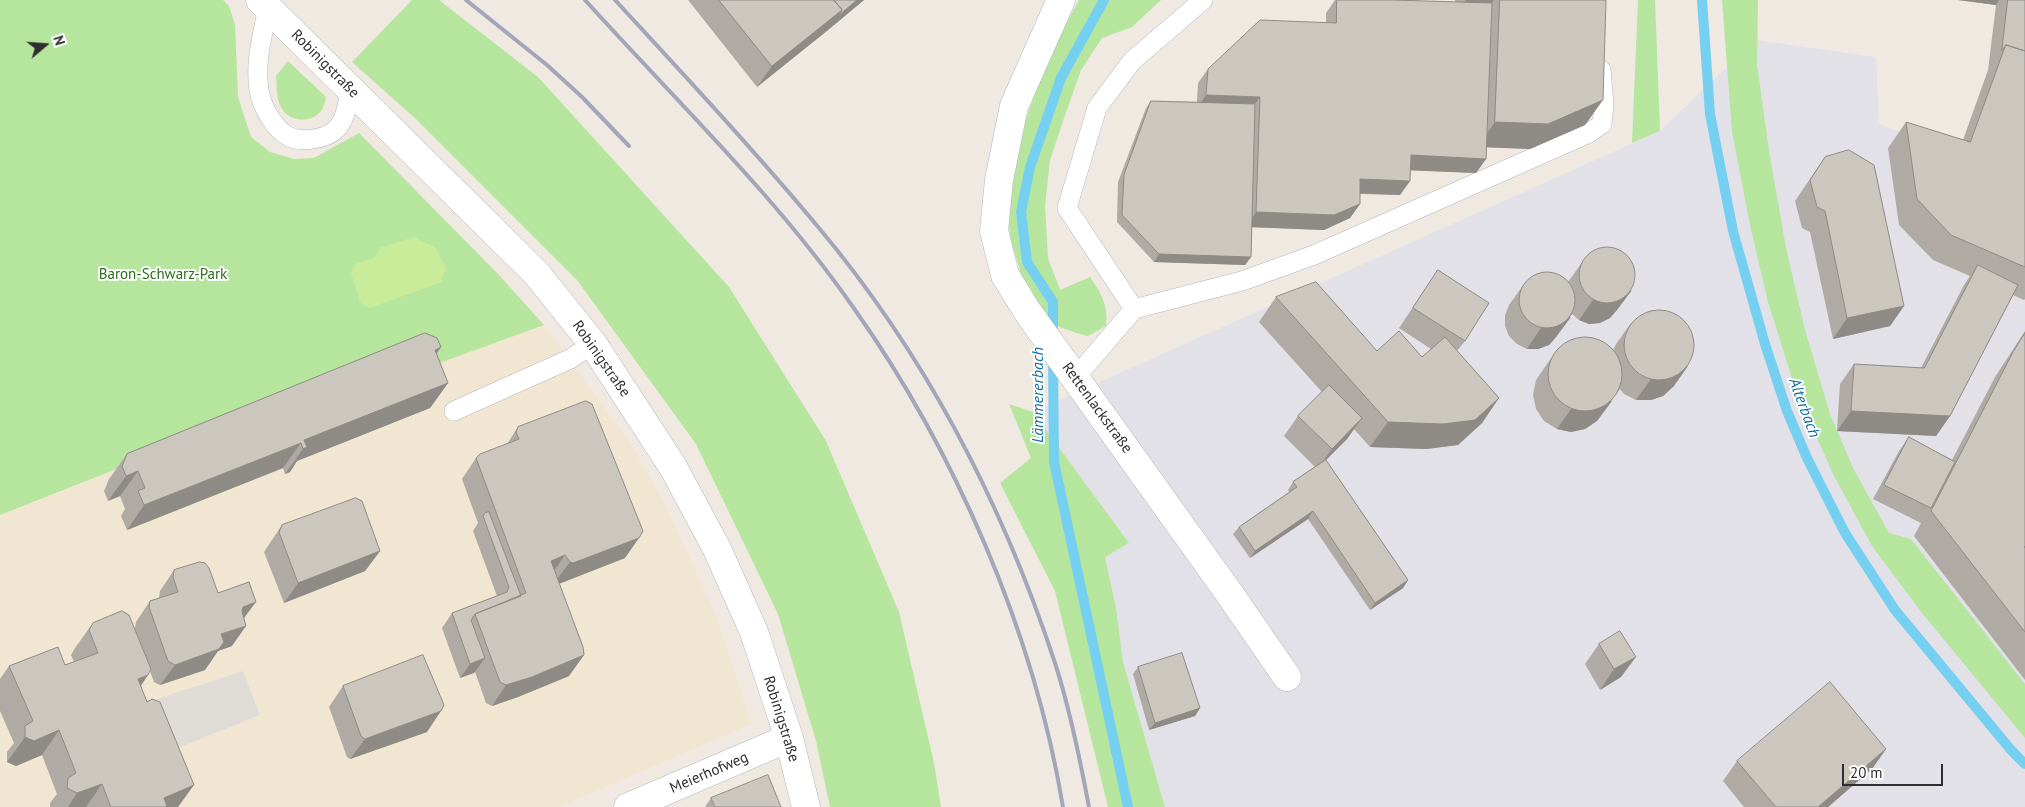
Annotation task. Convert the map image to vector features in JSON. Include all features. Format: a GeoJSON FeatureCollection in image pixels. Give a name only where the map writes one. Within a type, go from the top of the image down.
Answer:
{"type":"FeatureCollection","features":[{"type":"Feature","properties":{"kind":"street","name":"Rettenlackstraße"},"geometry":{"type":"LineString","coordinates":[[1061,0],[1014,106],[998,180],[994,231],[1005,275],[1027,311],[1287,677]]}},
{"type":"Feature","properties":{"kind":"street","name":"Robinigstraße"},"geometry":{"type":"LineString","coordinates":[[264,4],[536,272],[593,344],[672,467],[718,549],[754,632],[789,738],[806,807]]}},
{"type":"Feature","properties":{"kind":"street","name":"Meierhofweg"},"geometry":{"type":"LineString","coordinates":[[628,807],[789,738]]}},
{"type":"Feature","properties":{"kind":"lane"},"geometry":{"type":"LineString","coordinates":[[1134,309],[1066,208],[1097,108],[1132,61],[1203,0]]}},
{"type":"Feature","properties":{"kind":"lane"},"geometry":{"type":"LineString","coordinates":[[264,4],[258,82],[262,102],[272,121],[287,136],[304,140],[320,138],[334,132],[343,120],[351,90]]}},
{"type":"Feature","properties":{"kind":"lane"},"geometry":{"type":"LineString","coordinates":[[1070,370],[1134,309],[1242,281],[1314,255],[1589,133],[1602,124],[1604,104],[1600,57]]}},
{"type":"Feature","properties":{"kind":"lane"},"geometry":{"type":"LineString","coordinates":[[454,411],[570,359],[593,344]]}},
{"type":"Feature","properties":{"kind":"shaded area"},"geometry":{"type":"Polygon","coordinates":[[[1755,40],[1876,57],[1879,124],[2025,177],[2025,807],[1165,807],[1123,662],[1116,608],[1105,556],[1129,543],[1033,412],[1660,131],[1755,40]]]}},
{"type":"Feature","properties":{"kind":"shaded area"},"geometry":{"type":"Polygon","coordinates":[[[544,325],[630,443],[662,499],[716,615],[751,724],[559,807],[0,807],[0,515],[420,349],[434,365],[544,325]]]}},
{"type":"Feature","properties":{"kind":"shaded area"},"geometry":{"type":"Polygon","coordinates":[[[243,671],[260,715],[175,749],[154,700],[243,671]]]}},
{"type":"Feature","properties":{"kind":"green space","name":"Baron-Schwarz-Park"},"geometry":{"type":"Polygon","coordinates":[[[0,0],[223,0],[229,6],[235,25],[238,97],[251,137],[270,152],[294,159],[314,158],[359,133],[498,274],[544,325],[434,365],[420,349],[0,515],[0,0]]]}},
{"type":"Feature","properties":{"kind":"green space"},"geometry":{"type":"Polygon","coordinates":[[[412,0],[439,0],[538,77],[729,287],[826,441],[899,612],[934,763],[941,807],[830,807],[816,741],[778,614],[696,444],[577,280],[416,119],[352,62],[412,0]]]}},
{"type":"Feature","properties":{"kind":"green space"},"geometry":{"type":"Polygon","coordinates":[[[1079,0],[1161,0],[1132,27],[1102,38],[1081,70],[1050,160],[1045,206],[1048,258],[1060,290],[1090,277],[1101,294],[1105,306],[1106,326],[1088,336],[1048,321],[1035,308],[1024,284],[1012,246],[1009,204],[1019,143],[1028,113],[1052,53],[1079,0]]]}},
{"type":"Feature","properties":{"kind":"green space"},"geometry":{"type":"Polygon","coordinates":[[[1638,0],[1655,0],[1660,131],[1632,143],[1638,0]]]}},
{"type":"Feature","properties":{"kind":"green space"},"geometry":{"type":"Polygon","coordinates":[[[1722,0],[1758,0],[1757,64],[1769,151],[1786,248],[1805,330],[1830,414],[1854,470],[1889,533],[1911,539],[2025,684],[2025,738],[1922,613],[1872,546],[1834,476],[1796,391],[1768,302],[1750,225],[1732,132],[1722,0]]]}},
{"type":"Feature","properties":{"kind":"green space"},"geometry":{"type":"Polygon","coordinates":[[[288,61],[326,97],[321,111],[312,118],[300,120],[289,116],[279,104],[276,76],[288,61]]]}},
{"type":"Feature","properties":{"kind":"green space"},"geometry":{"type":"Polygon","coordinates":[[[414,237],[436,248],[446,269],[441,282],[370,308],[361,304],[351,274],[355,264],[374,258],[380,248],[414,237]]]}},
{"type":"Feature","properties":{"kind":"green space"},"geometry":{"type":"Polygon","coordinates":[[[1009,404],[1033,412],[1129,543],[1105,557],[1116,608],[1123,662],[1165,807],[1108,807],[1055,591],[1000,483],[1031,458],[1009,404]]]}},
{"type":"Feature","properties":{"kind":"building"},"geometry":{"type":"Polygon","coordinates":[[[719,0],[834,0],[842,10],[772,66],[719,0]]]}},
{"type":"Feature","properties":{"kind":"building"},"geometry":{"type":"Polygon","coordinates":[[[834,0],[857,0],[838,16],[842,10],[834,0]]]}},
{"type":"Feature","properties":{"kind":"building"},"geometry":{"type":"Polygon","coordinates":[[[1337,0],[1492,3],[1486,159],[1411,155],[1410,181],[1360,179],[1360,204],[1334,215],[1256,212],[1260,97],[1206,95],[1208,69],[1260,20],[1336,23],[1337,0]]]}},
{"type":"Feature","properties":{"kind":"building"},"geometry":{"type":"Polygon","coordinates":[[[1500,0],[1606,0],[1603,100],[1548,124],[1495,122],[1500,0]]]}},
{"type":"Feature","properties":{"kind":"building"},"geometry":{"type":"Polygon","coordinates":[[[2008,0],[2025,0],[2025,51],[2006,45],[2002,50],[2008,0]]]}},
{"type":"Feature","properties":{"kind":"building"},"geometry":{"type":"Polygon","coordinates":[[[2006,45],[2025,51],[2025,267],[1951,235],[1917,199],[1906,122],[1970,142],[2006,45]]]}},
{"type":"Feature","properties":{"kind":"building"},"geometry":{"type":"Polygon","coordinates":[[[1151,101],[1255,104],[1251,257],[1159,254],[1122,215],[1124,175],[1151,101]]]}},
{"type":"Feature","properties":{"kind":"building"},"geometry":{"type":"Polygon","coordinates":[[[1849,150],[1874,165],[1904,306],[1847,318],[1825,211],[1817,207],[1810,180],[1825,157],[1849,150]]]}},
{"type":"Feature","properties":{"kind":"building"},"geometry":{"type":"Polygon","coordinates":[[[1607,247],[1618,249],[1627,255],[1633,264],[1635,275],[1633,286],[1627,295],[1618,301],[1607,303],[1596,301],[1587,295],[1581,286],[1579,275],[1581,264],[1587,255],[1596,249],[1607,247]]]}},
{"type":"Feature","properties":{"kind":"building"},"geometry":{"type":"Polygon","coordinates":[[[1978,265],[2018,285],[1950,416],[1851,411],[1854,364],[1924,368],[1978,265]]]}},
{"type":"Feature","properties":{"kind":"building"},"geometry":{"type":"Polygon","coordinates":[[[1438,270],[1489,303],[1465,341],[1413,308],[1438,270]]]}},
{"type":"Feature","properties":{"kind":"building"},"geometry":{"type":"Polygon","coordinates":[[[1542,272],[1552,272],[1567,280],[1573,289],[1575,300],[1573,311],[1567,320],[1552,328],[1542,328],[1531,323],[1524,316],[1519,305],[1519,295],[1524,284],[1531,277],[1542,272]]]}},
{"type":"Feature","properties":{"kind":"building"},"geometry":{"type":"Polygon","coordinates":[[[1316,282],[1377,351],[1399,331],[1422,357],[1445,337],[1499,398],[1475,420],[1443,424],[1388,422],[1276,297],[1316,282]]]}},
{"type":"Feature","properties":{"kind":"building"},"geometry":{"type":"Polygon","coordinates":[[[1666,310],[1679,316],[1688,325],[1692,331],[1694,345],[1692,359],[1684,370],[1673,378],[1652,380],[1645,378],[1634,370],[1626,359],[1624,338],[1626,331],[1634,320],[1645,312],[1666,310]]]}},
{"type":"Feature","properties":{"kind":"building"},"geometry":{"type":"Polygon","coordinates":[[[425,333],[437,338],[441,347],[435,350],[448,383],[304,440],[307,447],[303,449],[301,443],[144,505],[138,491],[145,488],[138,471],[126,476],[122,466],[127,454],[425,333]]]}},
{"type":"Feature","properties":{"kind":"building"},"geometry":{"type":"Polygon","coordinates":[[[2025,333],[2025,632],[1931,511],[2013,352],[2025,333]]]}},
{"type":"Feature","properties":{"kind":"building"},"geometry":{"type":"Polygon","coordinates":[[[1585,337],[1606,343],[1616,353],[1622,374],[1616,395],[1606,405],[1585,411],[1564,405],[1554,395],[1548,374],[1554,353],[1564,343],[1585,337]]]}},
{"type":"Feature","properties":{"kind":"building"},"geometry":{"type":"Polygon","coordinates":[[[1329,385],[1362,418],[1332,449],[1298,416],[1329,385]]]}},
{"type":"Feature","properties":{"kind":"building"},"geometry":{"type":"Polygon","coordinates":[[[586,401],[592,404],[643,531],[639,538],[573,563],[565,555],[551,561],[583,647],[584,655],[532,677],[506,685],[500,682],[475,614],[526,593],[476,458],[480,454],[519,439],[516,432],[518,427],[586,401]]]}},
{"type":"Feature","properties":{"kind":"building"},"geometry":{"type":"Polygon","coordinates":[[[1909,437],[1955,462],[1931,508],[1884,485],[1909,437]]]}},
{"type":"Feature","properties":{"kind":"building"},"geometry":{"type":"Polygon","coordinates":[[[1326,460],[1408,580],[1375,603],[1313,511],[1255,551],[1239,527],[1297,487],[1293,482],[1326,460]]]}},
{"type":"Feature","properties":{"kind":"building"},"geometry":{"type":"Polygon","coordinates":[[[356,498],[362,501],[380,551],[298,583],[279,532],[282,525],[356,498]]]}},
{"type":"Feature","properties":{"kind":"building"},"geometry":{"type":"Polygon","coordinates":[[[489,512],[521,596],[475,614],[471,620],[485,658],[470,664],[452,613],[507,592],[509,587],[483,516],[489,512]]]}},
{"type":"Feature","properties":{"kind":"building"},"geometry":{"type":"Polygon","coordinates":[[[200,562],[205,563],[209,568],[218,593],[249,582],[256,602],[243,607],[242,611],[246,626],[221,634],[224,642],[219,649],[175,665],[168,661],[149,607],[150,601],[178,592],[173,577],[174,570],[200,562]]]}},
{"type":"Feature","properties":{"kind":"building"},"geometry":{"type":"Polygon","coordinates":[[[122,611],[129,615],[151,669],[148,675],[138,679],[147,702],[152,699],[160,702],[194,785],[164,798],[167,807],[111,807],[102,784],[77,793],[67,788],[68,778],[76,773],[59,730],[34,741],[25,737],[25,726],[33,721],[9,666],[58,647],[65,665],[98,653],[89,630],[93,623],[122,611]]]}},
{"type":"Feature","properties":{"kind":"building"},"geometry":{"type":"Polygon","coordinates":[[[1620,631],[1636,657],[1614,669],[1599,644],[1620,631]]]}},
{"type":"Feature","properties":{"kind":"building"},"geometry":{"type":"Polygon","coordinates":[[[1182,653],[1200,708],[1155,723],[1138,667],[1182,653]]]}},
{"type":"Feature","properties":{"kind":"building"},"geometry":{"type":"Polygon","coordinates":[[[423,655],[444,705],[441,711],[365,739],[361,736],[343,686],[423,655]]]}},
{"type":"Feature","properties":{"kind":"building"},"geometry":{"type":"Polygon","coordinates":[[[1830,682],[1886,749],[1818,807],[1776,807],[1737,761],[1830,682]]]}},
{"type":"Feature","properties":{"kind":"building"},"geometry":{"type":"Polygon","coordinates":[[[768,775],[781,807],[715,807],[711,798],[768,775]]]}},
{"type":"Feature","properties":{"kind":"waterway","name":"Lämmererbach"},"geometry":{"type":"LineString","coordinates":[[1053,336],[1053,302],[1027,262],[1021,212],[1030,167],[1061,78],[1104,0]]}},
{"type":"Feature","properties":{"kind":"waterway","name":"Alterbach"},"geometry":{"type":"LineString","coordinates":[[1702,0],[1710,114],[1733,231],[1765,344],[1787,411],[1807,458],[1845,533],[1895,610],[2011,750],[2025,764]]}},
{"type":"Feature","properties":{"kind":"waterway","name":"Lämmererbach"},"geometry":{"type":"LineString","coordinates":[[1053,358],[1054,462],[1128,807]]}},
{"type":"Feature","properties":{"kind":"railway"},"geometry":{"type":"LineString","coordinates":[[466,0],[547,65],[582,97],[629,146]]}},
{"type":"Feature","properties":{"kind":"railway"},"geometry":{"type":"LineString","coordinates":[[585,0],[724,149],[791,226],[853,307],[925,421],[957,482],[1011,610],[1032,675],[1050,741],[1063,807]]}},
{"type":"Feature","properties":{"kind":"railway"},"geometry":{"type":"LineString","coordinates":[[615,0],[744,141],[819,228],[858,277],[894,328],[927,380],[958,434],[986,490],[1034,604],[1065,698],[1089,807]]}}]}
